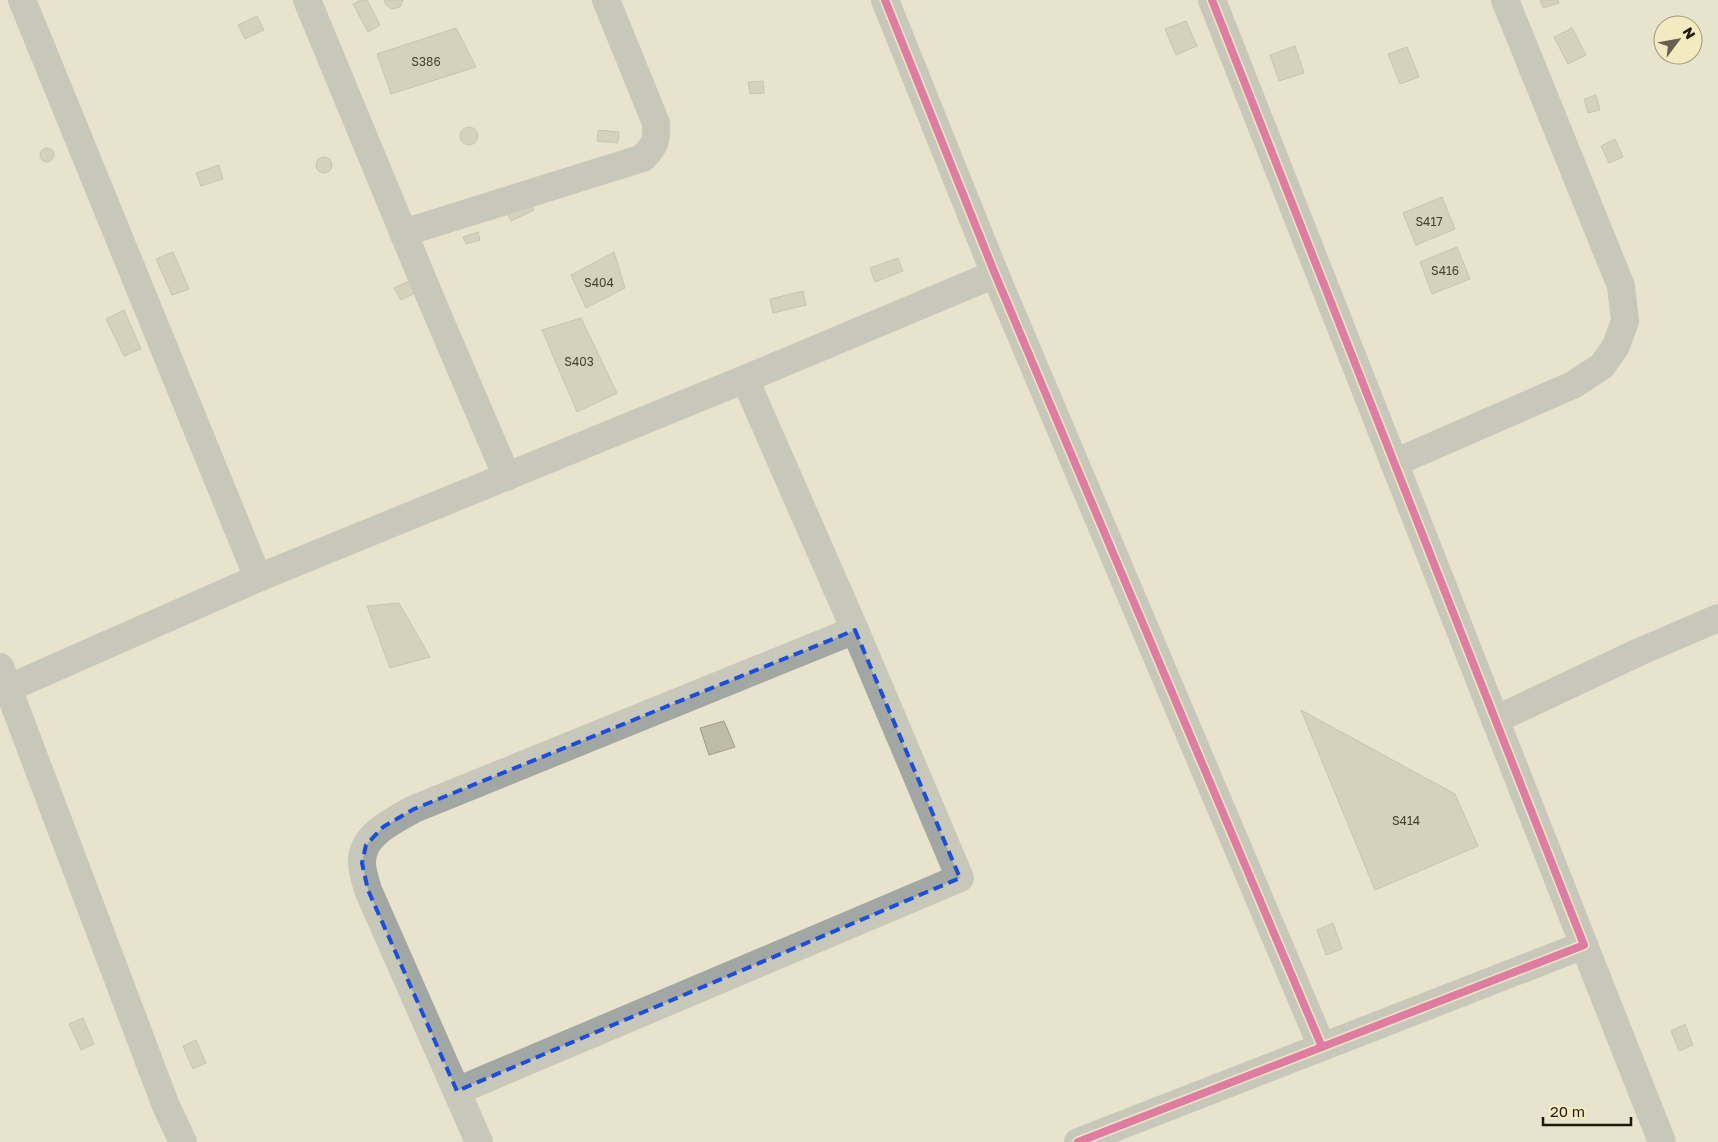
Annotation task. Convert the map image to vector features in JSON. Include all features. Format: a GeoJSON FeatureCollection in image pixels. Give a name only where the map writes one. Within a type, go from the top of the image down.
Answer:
{"type":"FeatureCollection","features":[{"type":"Feature","properties":{"kind":"street"},"geometry":{"type":"LineString","coordinates":[[22,0],[258,578]]}},
{"type":"Feature","properties":{"kind":"street"},"geometry":{"type":"LineString","coordinates":[[307,0],[403,233],[508,476]]}},
{"type":"Feature","properties":{"kind":"street"},"geometry":{"type":"LineString","coordinates":[[403,233],[643,158],[652,149],[657,137],[656,123],[606,0]]}},
{"type":"Feature","properties":{"kind":"street"},"geometry":{"type":"LineString","coordinates":[[885,0],[995,274],[1322,1047]]}},
{"type":"Feature","properties":{"kind":"street"},"geometry":{"type":"LineString","coordinates":[[1212,0],[1662,1142]]}},
{"type":"Feature","properties":{"kind":"street"},"geometry":{"type":"LineString","coordinates":[[1394,463],[1573,385],[1602,366],[1616,346],[1625,321],[1621,286],[1505,0]]}},
{"type":"Feature","properties":{"kind":"street"},"geometry":{"type":"LineString","coordinates":[[183,1142],[166,1106],[5,678],[508,476],[995,274]]}},
{"type":"Feature","properties":{"kind":"street"},"geometry":{"type":"LineString","coordinates":[[457,1090],[960,878],[855,630],[745,379]]}},
{"type":"Feature","properties":{"kind":"street"},"geometry":{"type":"LineString","coordinates":[[1495,720],[1639,652],[1718,618]]}},
{"type":"Feature","properties":{"kind":"street"},"geometry":{"type":"LineString","coordinates":[[479,1142],[368,890],[362,863],[366,846],[383,827],[414,809],[855,630]]}},
{"type":"Feature","properties":{"kind":"street"},"geometry":{"type":"LineString","coordinates":[[1078,1142],[1584,945]]}},
{"type":"Feature","properties":{"kind":"highlighted area"},"geometry":{"type":"Polygon","coordinates":[[[855,630],[960,878],[457,1091],[368,890],[362,863],[366,845],[383,827],[414,809],[855,630]]]}},
{"type":"Feature","properties":{"kind":"building"},"geometry":{"type":"Polygon","coordinates":[[[361,0],[367,0],[380,25],[368,32],[353,4],[361,0]]]}},
{"type":"Feature","properties":{"kind":"building"},"geometry":{"type":"Polygon","coordinates":[[[384,0],[403,0],[400,7],[392,9],[386,5],[384,0]]]}},
{"type":"Feature","properties":{"kind":"building"},"geometry":{"type":"Polygon","coordinates":[[[1540,0],[1558,0],[1559,3],[1543,8],[1540,0]]]}},
{"type":"Feature","properties":{"kind":"building"},"geometry":{"type":"Polygon","coordinates":[[[257,16],[264,30],[245,39],[238,25],[257,16]]]}},
{"type":"Feature","properties":{"kind":"building"},"geometry":{"type":"Polygon","coordinates":[[[1186,21],[1197,46],[1176,55],[1165,29],[1186,21]]]}},
{"type":"Feature","properties":{"kind":"building"},"geometry":{"type":"Polygon","coordinates":[[[456,28],[476,67],[391,94],[377,54],[456,28]]]}},
{"type":"Feature","properties":{"kind":"building"},"geometry":{"type":"Polygon","coordinates":[[[1572,28],[1586,55],[1568,64],[1554,37],[1572,28]]]}},
{"type":"Feature","properties":{"kind":"building"},"geometry":{"type":"Polygon","coordinates":[[[1295,46],[1304,73],[1279,81],[1270,55],[1295,46]]]}},
{"type":"Feature","properties":{"kind":"building"},"geometry":{"type":"Polygon","coordinates":[[[1407,47],[1419,77],[1400,84],[1388,54],[1407,47]]]}},
{"type":"Feature","properties":{"kind":"building"},"geometry":{"type":"Polygon","coordinates":[[[763,81],[764,93],[750,94],[748,82],[763,81]]]}},
{"type":"Feature","properties":{"kind":"building"},"geometry":{"type":"Polygon","coordinates":[[[1596,95],[1600,110],[1588,113],[1584,99],[1596,95]]]}},
{"type":"Feature","properties":{"kind":"building"},"geometry":{"type":"Polygon","coordinates":[[[469,127],[475,130],[478,136],[475,142],[469,145],[463,142],[460,136],[463,130],[469,127]]]}},
{"type":"Feature","properties":{"kind":"building"},"geometry":{"type":"Polygon","coordinates":[[[598,130],[619,132],[618,143],[597,141],[598,130]]]}},
{"type":"Feature","properties":{"kind":"building"},"geometry":{"type":"Polygon","coordinates":[[[1615,139],[1623,157],[1609,163],[1601,146],[1615,139]]]}},
{"type":"Feature","properties":{"kind":"building"},"geometry":{"type":"Polygon","coordinates":[[[47,148],[52,150],[54,155],[52,160],[47,162],[42,160],[40,155],[42,150],[47,148]]]}},
{"type":"Feature","properties":{"kind":"building"},"geometry":{"type":"Polygon","coordinates":[[[324,157],[330,159],[332,165],[330,171],[324,173],[318,171],[316,165],[318,159],[324,157]]]}},
{"type":"Feature","properties":{"kind":"building"},"geometry":{"type":"Polygon","coordinates":[[[219,165],[223,179],[201,186],[196,173],[219,165]]]}},
{"type":"Feature","properties":{"kind":"building"},"geometry":{"type":"Polygon","coordinates":[[[527,195],[534,210],[511,221],[504,206],[527,195]]]}},
{"type":"Feature","properties":{"kind":"building"},"geometry":{"type":"Polygon","coordinates":[[[1442,197],[1455,229],[1416,245],[1403,213],[1442,197]]]}},
{"type":"Feature","properties":{"kind":"building"},"geometry":{"type":"Polygon","coordinates":[[[478,232],[480,240],[466,244],[463,237],[478,232]]]}},
{"type":"Feature","properties":{"kind":"building"},"geometry":{"type":"Polygon","coordinates":[[[1457,247],[1470,279],[1432,294],[1420,262],[1457,247]]]}},
{"type":"Feature","properties":{"kind":"building"},"geometry":{"type":"Polygon","coordinates":[[[173,252],[189,289],[172,295],[156,259],[173,252]]]}},
{"type":"Feature","properties":{"kind":"building"},"geometry":{"type":"Polygon","coordinates":[[[614,252],[625,288],[586,308],[571,275],[614,252]]]}},
{"type":"Feature","properties":{"kind":"building"},"geometry":{"type":"Polygon","coordinates":[[[898,258],[903,271],[875,282],[870,268],[898,258]]]}},
{"type":"Feature","properties":{"kind":"building"},"geometry":{"type":"Polygon","coordinates":[[[409,281],[415,293],[401,300],[394,288],[409,281]]]}},
{"type":"Feature","properties":{"kind":"building"},"geometry":{"type":"Polygon","coordinates":[[[803,291],[806,305],[773,313],[770,299],[803,291]]]}},
{"type":"Feature","properties":{"kind":"building"},"geometry":{"type":"Polygon","coordinates":[[[124,310],[141,349],[124,356],[106,319],[124,310]]]}},
{"type":"Feature","properties":{"kind":"building"},"geometry":{"type":"Polygon","coordinates":[[[581,318],[617,393],[577,412],[542,330],[581,318]]]}},
{"type":"Feature","properties":{"kind":"building"},"geometry":{"type":"Polygon","coordinates":[[[399,603],[430,657],[390,668],[367,606],[399,603]]]}},
{"type":"Feature","properties":{"kind":"building"},"geometry":{"type":"Polygon","coordinates":[[[1301,710],[1455,794],[1478,846],[1375,890],[1301,710]]]}},
{"type":"Feature","properties":{"kind":"building"},"geometry":{"type":"Polygon","coordinates":[[[724,721],[735,747],[709,755],[700,728],[724,721]]]}},
{"type":"Feature","properties":{"kind":"building"},"geometry":{"type":"Polygon","coordinates":[[[1333,923],[1342,949],[1326,955],[1317,930],[1333,923]]]}},
{"type":"Feature","properties":{"kind":"building"},"geometry":{"type":"Polygon","coordinates":[[[83,1018],[94,1044],[81,1050],[69,1024],[83,1018]]]}},
{"type":"Feature","properties":{"kind":"building"},"geometry":{"type":"Polygon","coordinates":[[[1685,1024],[1693,1045],[1679,1051],[1671,1031],[1685,1024]]]}},
{"type":"Feature","properties":{"kind":"building"},"geometry":{"type":"Polygon","coordinates":[[[196,1040],[206,1063],[193,1069],[183,1046],[196,1040]]]}},
{"type":"Feature","properties":{"kind":"cycle path"},"geometry":{"type":"LineString","coordinates":[[885,0],[995,274],[1322,1047]]}},
{"type":"Feature","properties":{"kind":"cycle path"},"geometry":{"type":"LineString","coordinates":[[1078,1142],[1584,945],[1212,0]]}}]}
